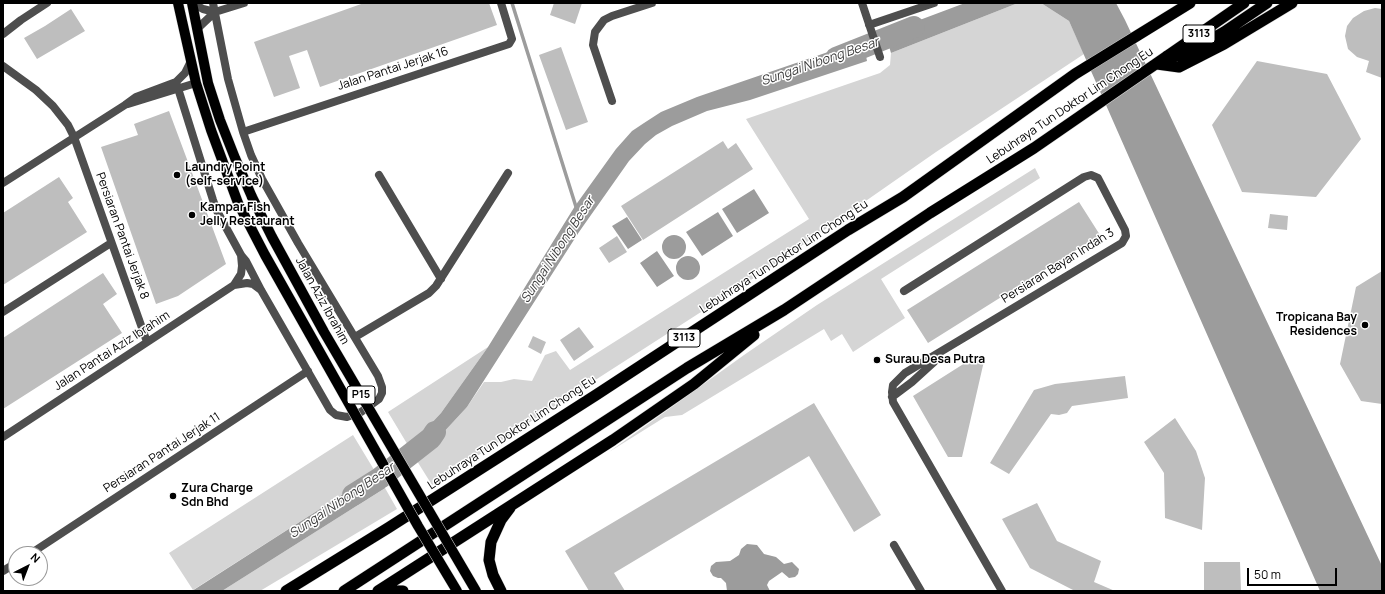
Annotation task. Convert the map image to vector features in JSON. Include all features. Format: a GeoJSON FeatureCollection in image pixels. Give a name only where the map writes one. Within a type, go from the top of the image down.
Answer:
{"type":"FeatureCollection","features":[{"type":"Feature","properties":{"kind":"highway"},"geometry":{"type":"LineString","coordinates":[[1168,16],[1182,3]]}},
{"type":"Feature","properties":{"kind":"highway","name":"Lebuhraya Tun Doktor Lim Chong Eu"},"geometry":{"type":"LineString","coordinates":[[286,591],[542,429],[848,230],[904,197],[1075,74],[1190,3]]}},
{"type":"Feature","properties":{"kind":"highway","name":"Lebuhraya Tun Doktor Lim Chong Eu"},"geometry":{"type":"LineString","coordinates":[[344,591],[687,368],[784,310],[930,213],[1034,148],[1244,3]]}},
{"type":"Feature","properties":{"kind":"highway"},"geometry":{"type":"LineString","coordinates":[[1167,56],[1184,55],[1224,32],[1267,3]]}},
{"type":"Feature","properties":{"kind":"highway"},"geometry":{"type":"LineString","coordinates":[[1156,65],[1179,67],[1224,44],[1292,3]]}},
{"type":"Feature","properties":{"kind":"highway"},"geometry":{"type":"LineString","coordinates":[[378,591],[612,440],[694,384],[784,310]]}},
{"type":"Feature","properties":{"kind":"highway"},"geometry":{"type":"LineString","coordinates":[[501,591],[493,575],[489,560],[491,542],[501,520],[514,503]]}},
{"type":"Feature","properties":{"kind":"highway"},"geometry":{"type":"LineString","coordinates":[[378,591],[403,591]]}},
{"type":"Feature","properties":{"kind":"main road","name":"P15"},"geometry":{"type":"LineString","coordinates":[[178,3],[196,83],[211,130],[238,203],[268,262],[418,526],[457,591]]}},
{"type":"Feature","properties":{"kind":"main road","name":"Jalan Aziz Ibrahim"},"geometry":{"type":"LineString","coordinates":[[192,3],[208,83],[220,120],[252,197],[324,332],[476,591]]}},
{"type":"Feature","properties":{"kind":"street"},"geometry":{"type":"LineString","coordinates":[[3,34],[47,3]]}},
{"type":"Feature","properties":{"kind":"street"},"geometry":{"type":"LineString","coordinates":[[192,3],[203,9],[215,12]]}},
{"type":"Feature","properties":{"kind":"street"},"geometry":{"type":"LineString","coordinates":[[191,61],[177,86],[217,211],[241,256],[246,261],[330,410],[336,416],[347,417],[361,412],[379,400],[382,393],[382,388],[378,376],[262,179],[243,132],[228,79],[213,3]]}},
{"type":"Feature","properties":{"kind":"street"},"geometry":{"type":"LineString","coordinates":[[197,29],[215,12],[244,3]]}},
{"type":"Feature","properties":{"kind":"street","name":"Jalan Pantai Jerjak 16"},"geometry":{"type":"LineString","coordinates":[[243,132],[508,44],[512,39],[501,3]]}},
{"type":"Feature","properties":{"kind":"street"},"geometry":{"type":"LineString","coordinates":[[612,101],[594,45],[595,32],[604,20],[652,3]]}},
{"type":"Feature","properties":{"kind":"street"},"geometry":{"type":"LineString","coordinates":[[862,3],[880,57]]}},
{"type":"Feature","properties":{"kind":"street"},"geometry":{"type":"LineString","coordinates":[[870,29],[934,3]]}},
{"type":"Feature","properties":{"kind":"street","name":"Persiaran Pantai Jerjak 8"},"geometry":{"type":"LineString","coordinates":[[3,66],[36,90],[53,106],[68,125],[74,137],[147,342]]}},
{"type":"Feature","properties":{"kind":"street"},"geometry":{"type":"LineString","coordinates":[[3,183],[136,97],[177,86],[196,83]]}},
{"type":"Feature","properties":{"kind":"street"},"geometry":{"type":"LineString","coordinates":[[355,337],[429,293],[436,286],[508,173]]}},
{"type":"Feature","properties":{"kind":"street"},"geometry":{"type":"LineString","coordinates":[[379,175],[441,279]]}},
{"type":"Feature","properties":{"kind":"street","name":"Persiaran Bayan Indah 3"},"geometry":{"type":"LineString","coordinates":[[904,291],[1084,177],[1091,175],[1098,178],[1125,230],[1126,236],[1122,243],[905,373],[893,385],[893,402],[1002,591]]}},
{"type":"Feature","properties":{"kind":"street"},"geometry":{"type":"LineString","coordinates":[[3,312],[112,243]]}},
{"type":"Feature","properties":{"kind":"street"},"geometry":{"type":"LineString","coordinates":[[234,285],[241,274],[241,256]]}},
{"type":"Feature","properties":{"kind":"street"},"geometry":{"type":"LineString","coordinates":[[234,285],[247,283],[253,284],[261,290]]}},
{"type":"Feature","properties":{"kind":"street","name":"Jalan Pantai Aziz Ibrahim"},"geometry":{"type":"LineString","coordinates":[[3,438],[234,285]]}},
{"type":"Feature","properties":{"kind":"street","name":"Persiaran Pantai Jerjak 11"},"geometry":{"type":"LineString","coordinates":[[42,546],[308,371]]}},
{"type":"Feature","properties":{"kind":"street"},"geometry":{"type":"LineString","coordinates":[[894,545],[921,591]]}},
{"type":"Feature","properties":{"kind":"shaded area"},"geometry":{"type":"Polygon","coordinates":[[[1018,3],[1041,3],[1069,21],[1084,54],[936,152],[771,267],[432,485],[417,461],[467,407],[484,382],[501,382],[514,379],[532,381],[545,355],[556,351],[570,370],[809,219],[746,119],[880,73],[890,65],[891,53],[1018,3]]]}},
{"type":"Feature","properties":{"kind":"shaded area"},"geometry":{"type":"Polygon","coordinates":[[[1035,168],[1040,178],[881,279],[905,318],[853,352],[842,334],[831,341],[824,329],[682,415],[665,417],[609,452],[744,355],[817,305],[1035,168]]]}},
{"type":"Feature","properties":{"kind":"shaded area"},"geometry":{"type":"Polygon","coordinates":[[[488,347],[441,413],[409,447],[388,412],[488,347]]]}},
{"type":"Feature","properties":{"kind":"shaded area"},"geometry":{"type":"Polygon","coordinates":[[[353,435],[376,473],[193,590],[169,553],[353,435]]]}},
{"type":"Feature","properties":{"kind":"shaded area"},"geometry":{"type":"Polygon","coordinates":[[[385,488],[397,509],[260,591],[222,591],[385,488]]]}},
{"type":"Feature","properties":{"kind":"water"},"geometry":{"type":"Polygon","coordinates":[[[965,3],[1018,3],[891,53],[885,33],[965,3]]]}},
{"type":"Feature","properties":{"kind":"water"},"geometry":{"type":"Polygon","coordinates":[[[1041,3],[1116,3],[1382,566],[1382,591],[1320,591],[1069,21],[1041,3]]]}},
{"type":"Feature","properties":{"kind":"water"},"geometry":{"type":"Polygon","coordinates":[[[863,40],[867,61],[750,100],[707,111],[672,126],[656,135],[645,144],[629,161],[579,232],[467,407],[417,461],[409,447],[441,413],[488,347],[575,206],[616,149],[632,131],[661,112],[697,97],[863,40]]]}},
{"type":"Feature","properties":{"kind":"water"},"geometry":{"type":"Polygon","coordinates":[[[754,189],[769,213],[737,233],[722,209],[754,189]]]}},
{"type":"Feature","properties":{"kind":"water"},"geometry":{"type":"Polygon","coordinates":[[[718,212],[733,236],[702,256],[686,232],[718,212]]]}},
{"type":"Feature","properties":{"kind":"water"},"geometry":{"type":"Polygon","coordinates":[[[627,217],[642,240],[628,249],[612,226],[627,217]]]}},
{"type":"Feature","properties":{"kind":"water"},"geometry":{"type":"Polygon","coordinates":[[[674,235],[682,239],[686,247],[682,255],[674,259],[666,255],[662,247],[666,239],[674,235]]]}},
{"type":"Feature","properties":{"kind":"water"},"geometry":{"type":"Polygon","coordinates":[[[657,251],[674,276],[657,287],[640,263],[657,251]]]}},
{"type":"Feature","properties":{"kind":"water"},"geometry":{"type":"Polygon","coordinates":[[[688,256],[696,260],[700,268],[696,276],[688,280],[680,276],[676,268],[680,260],[688,256]]]}},
{"type":"Feature","properties":{"kind":"water"},"geometry":{"type":"Polygon","coordinates":[[[376,473],[385,488],[222,591],[192,591],[376,473]]]}},
{"type":"Feature","properties":{"kind":"water"},"geometry":{"type":"Polygon","coordinates":[[[747,544],[757,545],[764,554],[776,557],[784,564],[792,562],[799,569],[798,574],[795,577],[789,578],[782,572],[769,581],[767,585],[770,591],[727,591],[726,583],[721,578],[713,576],[710,571],[711,566],[716,562],[730,561],[739,555],[741,549],[747,544]]]}},
{"type":"Feature","properties":{"kind":"building"},"geometry":{"type":"Polygon","coordinates":[[[364,3],[489,3],[497,25],[320,87],[307,50],[289,56],[300,88],[274,97],[254,42],[364,3]]]}},
{"type":"Feature","properties":{"kind":"building"},"geometry":{"type":"Polygon","coordinates":[[[554,3],[582,3],[575,24],[550,15],[554,3]]]}},
{"type":"Feature","properties":{"kind":"building"},"geometry":{"type":"Polygon","coordinates":[[[1375,8],[1382,9],[1382,78],[1366,72],[1369,61],[1357,57],[1348,49],[1345,36],[1347,26],[1353,18],[1364,11],[1375,8]]]}},
{"type":"Feature","properties":{"kind":"building"},"geometry":{"type":"Polygon","coordinates":[[[71,9],[85,31],[37,59],[24,38],[71,9]]]}},
{"type":"Feature","properties":{"kind":"building"},"geometry":{"type":"Polygon","coordinates":[[[561,47],[588,122],[566,130],[539,55],[561,47]]]}},
{"type":"Feature","properties":{"kind":"building"},"geometry":{"type":"Polygon","coordinates":[[[1257,61],[1327,74],[1361,139],[1316,197],[1242,192],[1212,125],[1257,61]]]}},
{"type":"Feature","properties":{"kind":"building"},"geometry":{"type":"Polygon","coordinates":[[[169,111],[226,264],[178,296],[156,304],[101,147],[138,135],[134,124],[169,111]]]}},
{"type":"Feature","properties":{"kind":"building"},"geometry":{"type":"Polygon","coordinates":[[[723,141],[728,149],[736,143],[753,169],[643,240],[621,206],[723,141]]]}},
{"type":"Feature","properties":{"kind":"building"},"geometry":{"type":"Polygon","coordinates":[[[59,177],[73,198],[68,202],[87,232],[3,285],[3,213],[59,177]]]}},
{"type":"Feature","properties":{"kind":"building"},"geometry":{"type":"Polygon","coordinates":[[[1079,202],[1100,235],[928,343],[907,310],[1079,202]]]}},
{"type":"Feature","properties":{"kind":"building"},"geometry":{"type":"Polygon","coordinates":[[[1270,214],[1288,216],[1287,230],[1268,228],[1270,214]]]}},
{"type":"Feature","properties":{"kind":"building"},"geometry":{"type":"Polygon","coordinates":[[[617,236],[627,252],[609,263],[599,248],[617,236]]]}},
{"type":"Feature","properties":{"kind":"building","name":"Tropicana Bay Residences"},"geometry":{"type":"Polygon","coordinates":[[[1382,271],[1382,404],[1361,401],[1340,364],[1356,287],[1382,271]]]}},
{"type":"Feature","properties":{"kind":"building"},"geometry":{"type":"Polygon","coordinates":[[[103,273],[117,294],[103,304],[122,333],[3,409],[3,338],[103,273]]]}},
{"type":"Feature","properties":{"kind":"building"},"geometry":{"type":"Polygon","coordinates":[[[579,327],[594,347],[574,361],[560,340],[579,327]]]}},
{"type":"Feature","properties":{"kind":"building"},"geometry":{"type":"Polygon","coordinates":[[[533,336],[546,342],[541,354],[528,347],[533,336]]]}},
{"type":"Feature","properties":{"kind":"building"},"geometry":{"type":"Polygon","coordinates":[[[976,356],[984,361],[962,457],[948,457],[913,396],[976,356]]]}},
{"type":"Feature","properties":{"kind":"building"},"geometry":{"type":"Polygon","coordinates":[[[1125,376],[1128,398],[1072,406],[1067,413],[1059,415],[1051,414],[1009,474],[990,463],[1034,390],[1055,384],[1125,376]]]}},
{"type":"Feature","properties":{"kind":"building"},"geometry":{"type":"Polygon","coordinates":[[[814,403],[881,515],[854,532],[809,456],[614,573],[625,591],[589,591],[565,551],[814,403]]]}},
{"type":"Feature","properties":{"kind":"building"},"geometry":{"type":"Polygon","coordinates":[[[1175,418],[1196,451],[1205,478],[1202,530],[1165,518],[1164,473],[1144,442],[1175,418]]]}},
{"type":"Feature","properties":{"kind":"building"},"geometry":{"type":"Polygon","coordinates":[[[1037,503],[1057,541],[1101,561],[1094,582],[1115,591],[1075,591],[1030,568],[1002,519],[1037,503]]]}},
{"type":"Feature","properties":{"kind":"building"},"geometry":{"type":"Polygon","coordinates":[[[1204,562],[1240,562],[1241,591],[1204,591],[1204,562]]]}},
{"type":"Feature","properties":{"kind":"waterway"},"geometry":{"type":"LineString","coordinates":[[512,3],[577,210]]}},
{"type":"Feature","properties":{"kind":"waterway","name":"Sungai Nibong Besar"},"geometry":{"type":"LineString","coordinates":[[836,58],[914,27]]}},
{"type":"Feature","properties":{"kind":"waterway","name":"Sungai Nibong Besar"},"geometry":{"type":"LineString","coordinates":[[353,495],[380,478],[431,438],[435,432]]}},
{"type":"Feature","properties":{"kind":"place","name":"Laundry Point (self-service)"},"geometry":{"type":"Point","coordinates":[177,175]}},
{"type":"Feature","properties":{"kind":"place","name":"Kampar Fish Jelly Restaurant"},"geometry":{"type":"Point","coordinates":[192,215]}},
{"type":"Feature","properties":{"kind":"place","name":"Tropicana Bay Residences"},"geometry":{"type":"Point","coordinates":[1365,325]}},
{"type":"Feature","properties":{"kind":"place","name":"Surau Desa Putra"},"geometry":{"type":"Point","coordinates":[877,360]}},
{"type":"Feature","properties":{"kind":"place","name":"Zura Charge Sdn Bhd"},"geometry":{"type":"Point","coordinates":[173,496]}}]}
